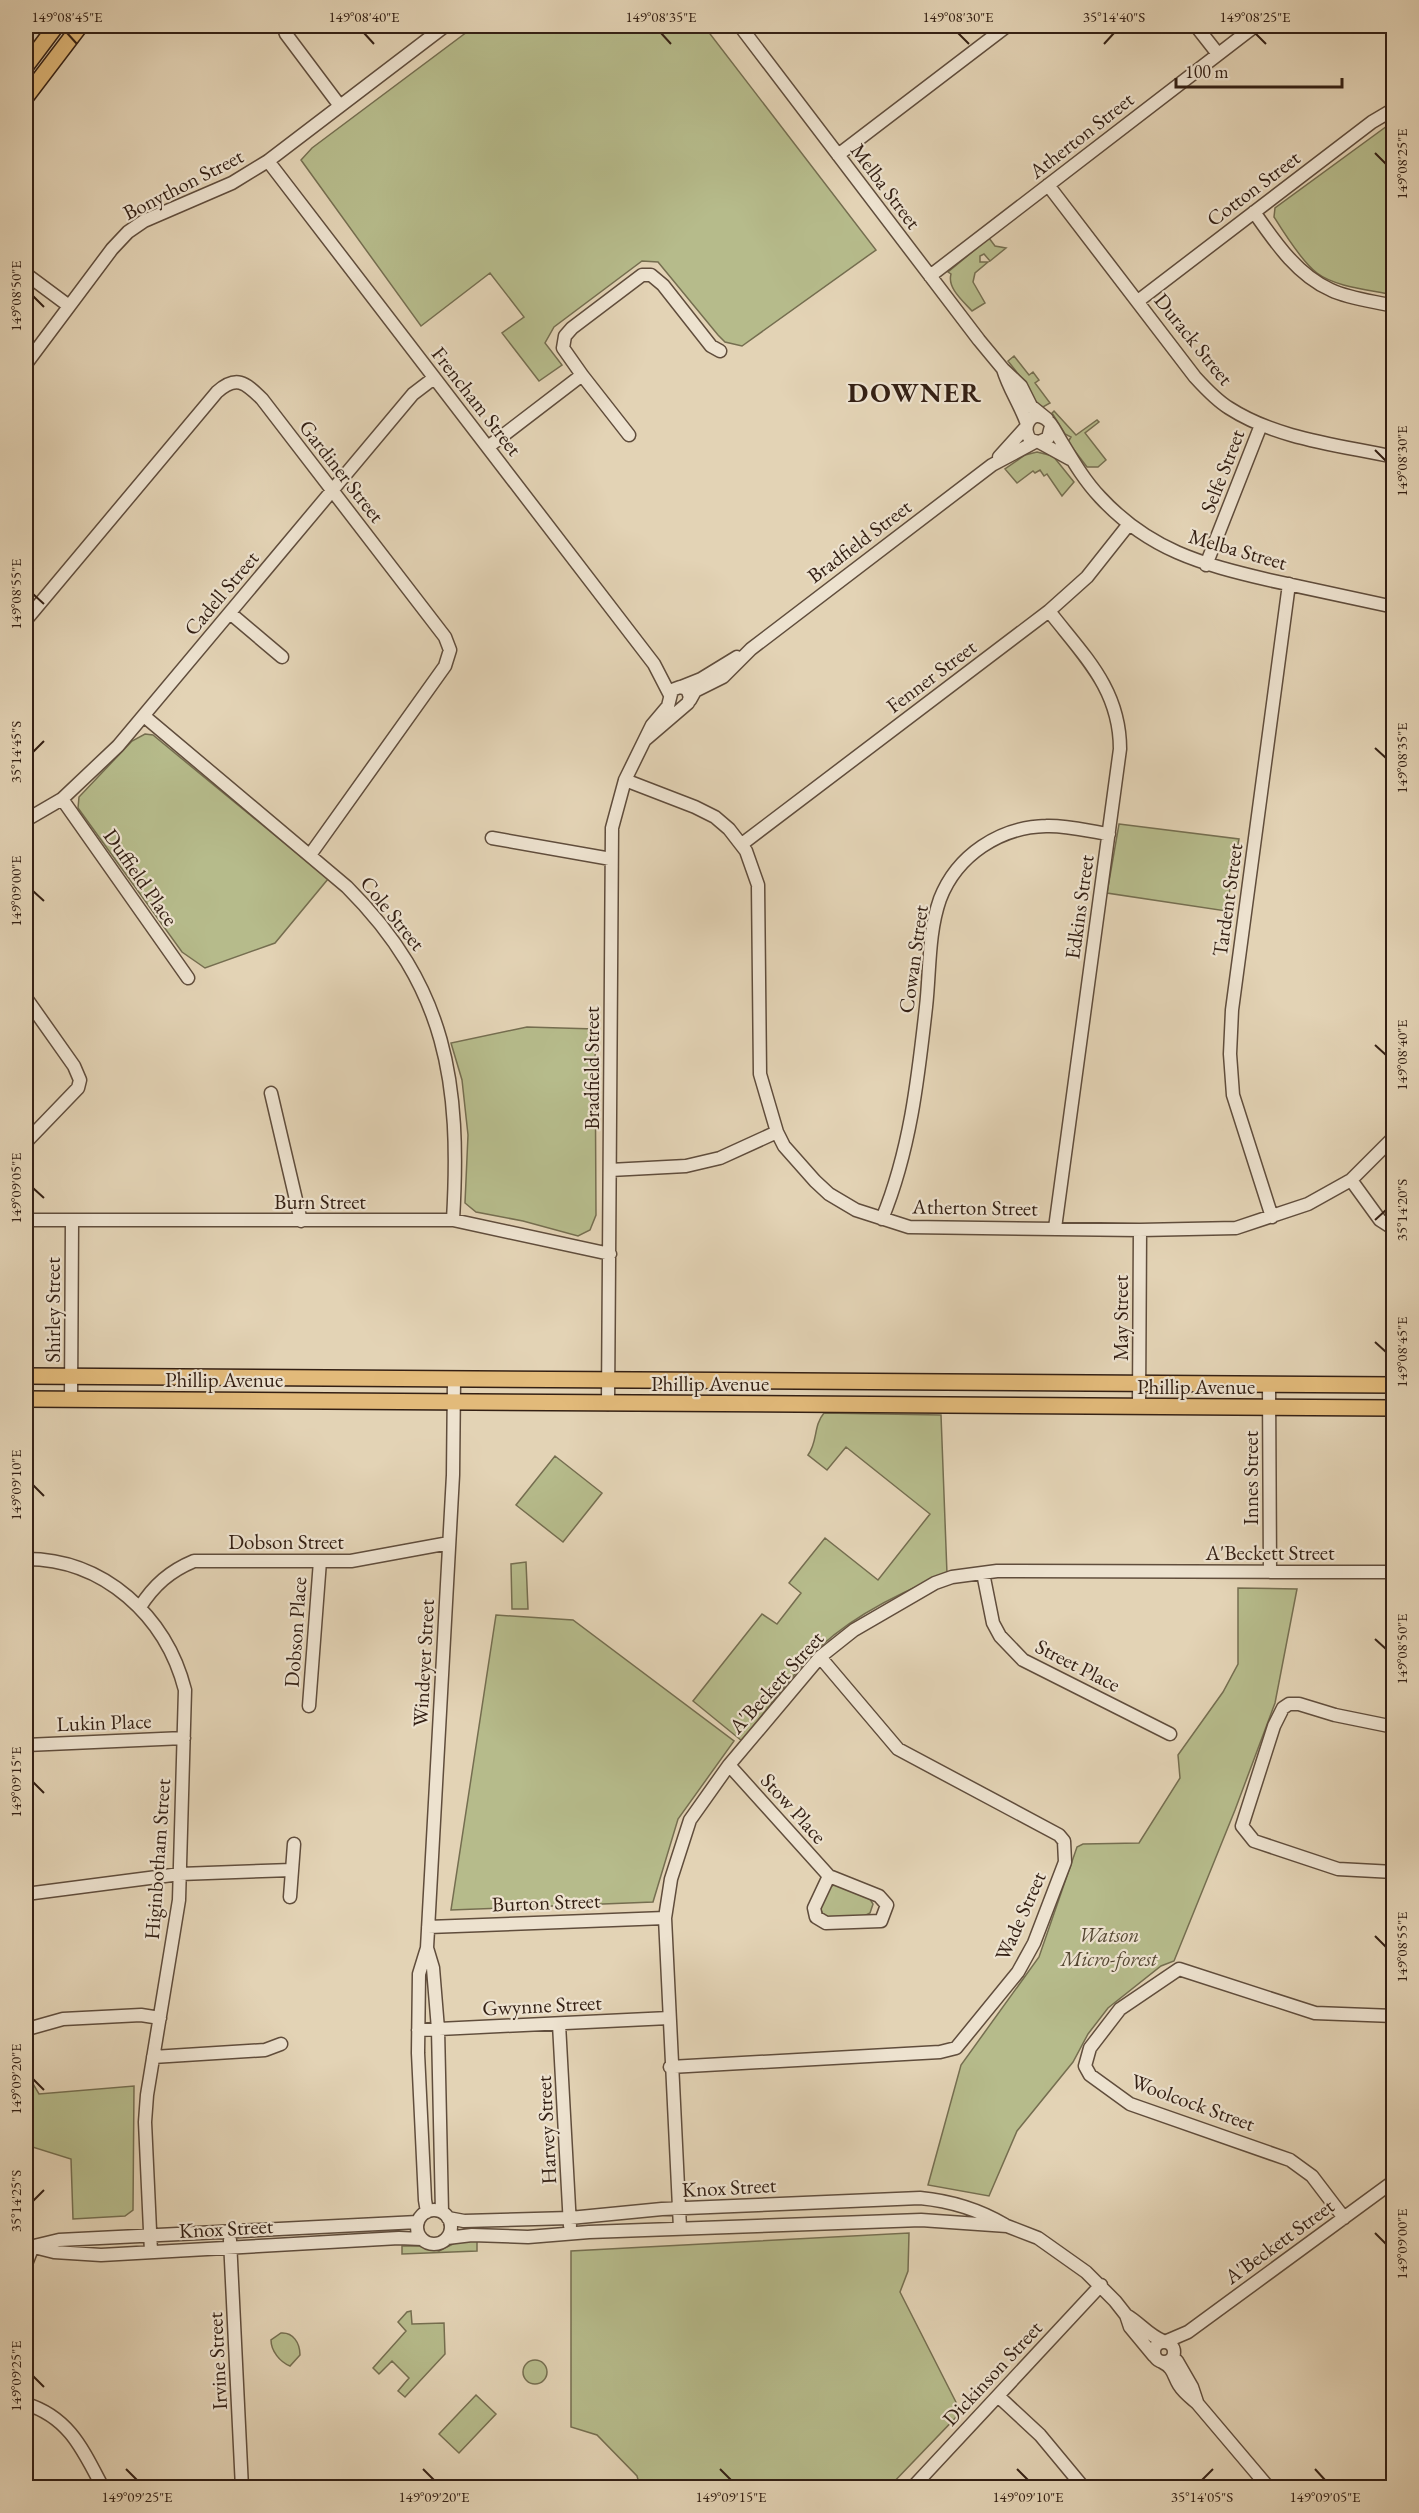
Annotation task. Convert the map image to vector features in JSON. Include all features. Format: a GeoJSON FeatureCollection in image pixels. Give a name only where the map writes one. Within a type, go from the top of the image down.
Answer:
{"type":"FeatureCollection","features":[{"type":"Feature","properties":{"kind":"main road"},"geometry":{"type":"LineString","coordinates":[[26,66],[56,26]]}},
{"type":"Feature","properties":{"kind":"main road"},"geometry":{"type":"LineString","coordinates":[[26,98],[32,77],[80,26]]}},
{"type":"Feature","properties":{"kind":"main road","name":"Phillip Avenue"},"geometry":{"type":"LineString","coordinates":[[26,1376],[1394,1385]]}},
{"type":"Feature","properties":{"kind":"main road","name":"Phillip Avenue"},"geometry":{"type":"LineString","coordinates":[[26,1400],[1394,1408]]}},
{"type":"Feature","properties":{"kind":"street"},"geometry":{"type":"LineString","coordinates":[[283,26],[286,34],[340,106]]}},
{"type":"Feature","properties":{"kind":"street","name":"Bonython Street"},"geometry":{"type":"LineString","coordinates":[[26,364],[112,249],[136,226],[160,213],[232,183],[268,161],[445,26]]}},
{"type":"Feature","properties":{"kind":"street","name":"Melba Street"},"geometry":{"type":"LineString","coordinates":[[741,26],[930,276],[1003,369],[1021,386],[1031,406],[1049,422],[1070,459],[1102,499],[1129,524],[1151,539],[1206,565],[1394,607]]}},
{"type":"Feature","properties":{"kind":"street"},"geometry":{"type":"LineString","coordinates":[[838,155],[1007,26]]}},
{"type":"Feature","properties":{"kind":"street"},"geometry":{"type":"LineString","coordinates":[[1196,26],[1218,54]]}},
{"type":"Feature","properties":{"kind":"street","name":"Atherton Street"},"geometry":{"type":"LineString","coordinates":[[930,276],[1255,26]]}},
{"type":"Feature","properties":{"kind":"street","name":"Cotton Street"},"geometry":{"type":"LineString","coordinates":[[1138,301],[1372,122],[1394,110]]}},
{"type":"Feature","properties":{"kind":"street","name":"Frencham Street"},"geometry":{"type":"LineString","coordinates":[[268,161],[676,692]]}},
{"type":"Feature","properties":{"kind":"street","name":"Durack Street"},"geometry":{"type":"LineString","coordinates":[[1048,185],[1207,390],[1228,408],[1261,426],[1394,457]]}},
{"type":"Feature","properties":{"kind":"street"},"geometry":{"type":"LineString","coordinates":[[1254,212],[1286,255],[1318,284],[1353,298],[1394,306]]}},
{"type":"Feature","properties":{"kind":"street"},"geometry":{"type":"LineString","coordinates":[[26,274],[69,306]]}},
{"type":"Feature","properties":{"kind":"street"},"geometry":{"type":"LineString","coordinates":[[628,435],[563,348],[565,336],[572,328],[642,275],[651,275],[663,285],[711,346],[720,351]]}},
{"type":"Feature","properties":{"kind":"street","name":"Melba Street"},"geometry":{"type":"LineString","coordinates":[[1003,369],[1008,386],[1020,405],[1026,425]]}},
{"type":"Feature","properties":{"kind":"street"},"geometry":{"type":"LineString","coordinates":[[489,447],[582,375]]}},
{"type":"Feature","properties":{"kind":"street","name":"Cadell Street"},"geometry":{"type":"LineString","coordinates":[[26,820],[62,799],[104,761],[413,394],[434,378]]}},
{"type":"Feature","properties":{"kind":"street","name":"Gardiner Street"},"geometry":{"type":"LineString","coordinates":[[26,620],[217,392],[232,382],[244,384],[262,399],[445,637],[450,650],[445,666],[310,855]]}},
{"type":"Feature","properties":{"kind":"street"},"geometry":{"type":"LineString","coordinates":[[1035,417],[1049,422],[1048,438],[1037,442],[1028,437],[1026,425],[1035,417]]}},
{"type":"Feature","properties":{"kind":"street","name":"Bradfield Street"},"geometry":{"type":"LineString","coordinates":[[992,465],[1026,425]]}},
{"type":"Feature","properties":{"kind":"street","name":"Selfe Street"},"geometry":{"type":"LineString","coordinates":[[1206,565],[1261,426]]}},
{"type":"Feature","properties":{"kind":"street","name":"Melba Street"},"geometry":{"type":"LineString","coordinates":[[1037,442],[1070,459]]}},
{"type":"Feature","properties":{"kind":"street","name":"Bradfield Street"},"geometry":{"type":"LineString","coordinates":[[608,1404],[610,1381],[611,859],[614,816],[625,780],[652,725],[676,692],[751,649],[992,465],[1037,442]]}},
{"type":"Feature","properties":{"kind":"street","name":"Fenner Street"},"geometry":{"type":"LineString","coordinates":[[742,844],[1049,611],[1087,577],[1129,524]]}},
{"type":"Feature","properties":{"kind":"street","name":"Tardent Street"},"geometry":{"type":"LineString","coordinates":[[1272,1217],[1233,1095],[1230,1054],[1232,1010],[1289,584]]}},
{"type":"Feature","properties":{"kind":"street","name":"Edkins Street"},"geometry":{"type":"LineString","coordinates":[[1049,611],[1110,694],[1118,715],[1120,749],[1055,1228]]}},
{"type":"Feature","properties":{"kind":"street"},"geometry":{"type":"LineString","coordinates":[[230,613],[282,657]]}},
{"type":"Feature","properties":{"kind":"street","name":"Bradfield Street"},"geometry":{"type":"LineString","coordinates":[[646,739],[663,727],[695,692],[723,677],[751,649]]}},
{"type":"Feature","properties":{"kind":"street"},"geometry":{"type":"LineString","coordinates":[[676,692],[689,692],[687,703],[677,707],[676,692]]}},
{"type":"Feature","properties":{"kind":"street","name":"Cole Street"},"geometry":{"type":"LineString","coordinates":[[144,716],[347,886],[373,912],[410,964],[431,1008],[446,1052],[453,1100],[453,1220]]}},
{"type":"Feature","properties":{"kind":"street","name":"Atherton Street"},"geometry":{"type":"LineString","coordinates":[[625,780],[715,817],[742,844],[753,867],[758,885],[760,1074],[777,1131],[801,1166],[829,1194],[856,1210],[909,1227],[1140,1230],[1236,1228],[1308,1204],[1351,1180],[1394,1137]]}},
{"type":"Feature","properties":{"kind":"street","name":"Duffield Place"},"geometry":{"type":"LineString","coordinates":[[62,799],[188,978]]}},
{"type":"Feature","properties":{"kind":"street","name":"Cowan Street"},"geometry":{"type":"LineString","coordinates":[[882,1219],[909,1136],[926,1005],[931,946],[940,899],[949,881],[976,850],[991,839],[1010,832],[1047,825],[1109,834]]}},
{"type":"Feature","properties":{"kind":"street"},"geometry":{"type":"LineString","coordinates":[[492,838],[611,859]]}},
{"type":"Feature","properties":{"kind":"street"},"geometry":{"type":"LineString","coordinates":[[26,998],[74,1066],[80,1080],[78,1088],[26,1142]]}},
{"type":"Feature","properties":{"kind":"street"},"geometry":{"type":"LineString","coordinates":[[271,1094],[301,1221]]}},
{"type":"Feature","properties":{"kind":"street"},"geometry":{"type":"LineString","coordinates":[[610,1170],[697,1163],[720,1158],[777,1131]]}},
{"type":"Feature","properties":{"kind":"street"},"geometry":{"type":"LineString","coordinates":[[1351,1180],[1380,1220],[1394,1229]]}},
{"type":"Feature","properties":{"kind":"street","name":"Burn Street"},"geometry":{"type":"LineString","coordinates":[[26,1220],[453,1220],[610,1254]]}},
{"type":"Feature","properties":{"kind":"street","name":"Shirley Street"},"geometry":{"type":"LineString","coordinates":[[71,1400],[72,1221]]}},
{"type":"Feature","properties":{"kind":"street","name":"May Street"},"geometry":{"type":"LineString","coordinates":[[1139,1406],[1140,1230]]}},
{"type":"Feature","properties":{"kind":"street","name":"Windeyer Street"},"geometry":{"type":"LineString","coordinates":[[428,2212],[424,2200],[418,2030],[419,1974],[427,1948],[449,1543],[454,1380]]}},
{"type":"Feature","properties":{"kind":"street","name":"Innes Street"},"geometry":{"type":"LineString","coordinates":[[1269,1384],[1270,1572]]}},
{"type":"Feature","properties":{"kind":"street","name":"Dobson Street"},"geometry":{"type":"LineString","coordinates":[[140,1607],[160,1580],[179,1567],[194,1561],[351,1561],[449,1543]]}},
{"type":"Feature","properties":{"kind":"street","name":"Higinbotham Street"},"geometry":{"type":"LineString","coordinates":[[26,1559],[64,1564],[92,1573],[111,1583],[140,1607],[156,1626],[179,1669],[185,1690],[179,1900],[153,2057],[145,2122],[151,2252]]}},
{"type":"Feature","properties":{"kind":"street","name":"Dobson Place"},"geometry":{"type":"LineString","coordinates":[[309,1706],[320,1561]]}},
{"type":"Feature","properties":{"kind":"street","name":"A'Beckett Street"},"geometry":{"type":"LineString","coordinates":[[680,2228],[670,2067],[665,1918],[671,1879],[690,1820],[729,1765],[820,1657],[854,1630],[935,1583],[952,1577],[983,1573],[1394,1572]]}},
{"type":"Feature","properties":{"kind":"street","name":"Street Place"},"geometry":{"type":"LineString","coordinates":[[983,1573],[993,1623],[999,1636],[1023,1660],[1170,1734]]}},
{"type":"Feature","properties":{"kind":"street","name":"Wade Street"},"geometry":{"type":"LineString","coordinates":[[670,2067],[940,2052],[956,2048],[1027,1958],[1060,1879],[1065,1862],[1065,1850],[1064,1841],[1059,1835],[898,1749],[820,1657]]}},
{"type":"Feature","properties":{"kind":"street"},"geometry":{"type":"LineString","coordinates":[[1394,1727],[1335,1715],[1299,1704],[1289,1704],[1278,1715],[1242,1826],[1254,1841],[1338,1869],[1394,1872]]}},
{"type":"Feature","properties":{"kind":"street","name":"Lukin Place"},"geometry":{"type":"LineString","coordinates":[[26,1744],[184,1738]]}},
{"type":"Feature","properties":{"kind":"street","name":"Stow Place"},"geometry":{"type":"LineString","coordinates":[[729,1765],[829,1876],[879,1896],[887,1905],[881,1921],[826,1923],[816,1917],[814,1908],[829,1876]]}},
{"type":"Feature","properties":{"kind":"street"},"geometry":{"type":"LineString","coordinates":[[290,1897],[294,1844]]}},
{"type":"Feature","properties":{"kind":"street"},"geometry":{"type":"LineString","coordinates":[[26,1894],[180,1874],[292,1870]]}},
{"type":"Feature","properties":{"kind":"street","name":"Burton Street"},"geometry":{"type":"LineString","coordinates":[[428,1927],[665,1918]]}},
{"type":"Feature","properties":{"kind":"street","name":"Windeyer Street"},"geometry":{"type":"LineString","coordinates":[[427,1948],[433,1968],[438,2029],[445,2215]]}},
{"type":"Feature","properties":{"kind":"street","name":"Woolcock Street"},"geometry":{"type":"LineString","coordinates":[[1344,2218],[1312,2176],[1302,2167],[1270,2151],[1121,2099],[1090,2075],[1085,2066],[1086,2058],[1090,2048],[1120,2009],[1179,1969],[1315,2013],[1394,2016]]}},
{"type":"Feature","properties":{"kind":"street"},"geometry":{"type":"LineString","coordinates":[[31,2028],[63,2019],[141,2015],[160,2018]]}},
{"type":"Feature","properties":{"kind":"street","name":"Gwynne Street"},"geometry":{"type":"LineString","coordinates":[[418,2030],[669,2018]]}},
{"type":"Feature","properties":{"kind":"street","name":"Harvey Street"},"geometry":{"type":"LineString","coordinates":[[559,2024],[570,2234]]}},
{"type":"Feature","properties":{"kind":"street"},"geometry":{"type":"LineString","coordinates":[[153,2057],[265,2050],[281,2044]]}},
{"type":"Feature","properties":{"kind":"street","name":"A'Beckett Street"},"geometry":{"type":"LineString","coordinates":[[1165,2341],[1188,2332],[1394,2181]]}},
{"type":"Feature","properties":{"kind":"street","name":"Knox Street"},"geometry":{"type":"LineString","coordinates":[[445,2215],[464,2221],[570,2218],[678,2209],[920,2198],[960,2205],[984,2213],[1007,2226],[1038,2238],[1101,2285],[1126,2315],[1152,2336],[1165,2341]]}},
{"type":"Feature","properties":{"kind":"street"},"geometry":{"type":"LineString","coordinates":[[428,2212],[445,2215],[451,2227],[447,2238],[434,2244],[422,2239],[418,2230],[418,2222],[428,2212]]}},
{"type":"Feature","properties":{"kind":"street","name":"Knox Street"},"geometry":{"type":"LineString","coordinates":[[447,2238],[472,2235],[528,2237],[680,2228],[921,2220],[1007,2226]]}},
{"type":"Feature","properties":{"kind":"street","name":"Knox Street"},"geometry":{"type":"LineString","coordinates":[[29,2246],[59,2240],[418,2222]]}},
{"type":"Feature","properties":{"kind":"street","name":"Irvine Street"},"geometry":{"type":"LineString","coordinates":[[230,2233],[242,2487]]}},
{"type":"Feature","properties":{"kind":"street","name":"Knox Street"},"geometry":{"type":"LineString","coordinates":[[29,2246],[79,2255],[422,2239]]}},
{"type":"Feature","properties":{"kind":"street"},"geometry":{"type":"LineString","coordinates":[[26,2264],[29,2246]]}},
{"type":"Feature","properties":{"kind":"street","name":"Dickinson Street"},"geometry":{"type":"LineString","coordinates":[[912,2487],[1101,2285]]}},
{"type":"Feature","properties":{"kind":"street","name":"Knox Street"},"geometry":{"type":"LineString","coordinates":[[1126,2315],[1130,2327],[1158,2359],[1171,2367],[1185,2394],[1197,2403],[1269,2487]]}},
{"type":"Feature","properties":{"kind":"street","name":"A'Beckett Street"},"geometry":{"type":"LineString","coordinates":[[1174,2354],[1188,2332]]}},
{"type":"Feature","properties":{"kind":"street"},"geometry":{"type":"LineString","coordinates":[[1165,2341],[1171,2344],[1174,2354],[1170,2360],[1158,2359],[1155,2346],[1165,2341]]}},
{"type":"Feature","properties":{"kind":"street","name":"Knox Street"},"geometry":{"type":"LineString","coordinates":[[1174,2354],[1192,2387],[1197,2403]]}},
{"type":"Feature","properties":{"kind":"street"},"geometry":{"type":"LineString","coordinates":[[998,2396],[1041,2435],[1084,2487]]}},
{"type":"Feature","properties":{"kind":"street"},"geometry":{"type":"LineString","coordinates":[[26,2404],[50,2414],[64,2424],[76,2439],[104,2487]]}},
{"type":"Feature","properties":{"kind":"green space"},"geometry":{"type":"Polygon","coordinates":[[[475,26],[704,26],[876,250],[742,346],[725,342],[718,335],[658,262],[642,261],[554,327],[545,343],[562,365],[539,381],[502,333],[524,317],[490,273],[421,326],[301,160],[312,148],[475,26]]]}},
{"type":"Feature","properties":{"kind":"green space"},"geometry":{"type":"Polygon","coordinates":[[[1387,126],[1394,136],[1393,295],[1343,285],[1317,273],[1299,255],[1274,217],[1275,208],[1387,126]]]}},
{"type":"Feature","properties":{"kind":"green space"},"geometry":{"type":"Polygon","coordinates":[[[989,238],[995,246],[1006,248],[990,261],[984,254],[980,256],[980,262],[988,262],[975,273],[973,282],[985,303],[972,311],[960,299],[951,284],[951,274],[948,272],[989,238]]]}},
{"type":"Feature","properties":{"kind":"green space"},"geometry":{"type":"Polygon","coordinates":[[[1014,356],[1029,375],[1033,372],[1039,380],[1035,383],[1050,403],[1043,407],[1037,404],[1027,385],[1008,361],[1014,356]]]}},
{"type":"Feature","properties":{"kind":"green space"},"geometry":{"type":"Polygon","coordinates":[[[1054,411],[1076,435],[1097,420],[1099,422],[1085,433],[1106,460],[1098,467],[1087,467],[1068,442],[1071,437],[1065,434],[1052,413],[1054,411]]]}},
{"type":"Feature","properties":{"kind":"green space"},"geometry":{"type":"Polygon","coordinates":[[[1037,452],[1053,456],[1074,482],[1062,496],[1047,474],[1044,476],[1040,470],[1035,473],[1033,471],[1017,483],[1005,469],[1025,455],[1037,452]]]}},
{"type":"Feature","properties":{"kind":"green space"},"geometry":{"type":"Polygon","coordinates":[[[145,734],[153,735],[328,879],[275,943],[205,968],[182,952],[78,808],[79,797],[132,741],[145,734]]]}},
{"type":"Feature","properties":{"kind":"green space"},"geometry":{"type":"Polygon","coordinates":[[[1119,824],[1239,839],[1226,911],[1107,893],[1119,824]]]}},
{"type":"Feature","properties":{"kind":"green space"},"geometry":{"type":"Polygon","coordinates":[[[527,1027],[595,1029],[596,1215],[590,1230],[578,1236],[523,1221],[476,1212],[465,1203],[468,1135],[462,1080],[451,1043],[527,1027]]]}},
{"type":"Feature","properties":{"kind":"green space"},"geometry":{"type":"Polygon","coordinates":[[[824,1413],[941,1415],[947,1574],[873,1608],[823,1644],[800,1668],[742,1741],[693,1701],[762,1614],[777,1624],[801,1593],[789,1583],[825,1538],[878,1580],[930,1514],[846,1447],[827,1470],[808,1455],[818,1423],[824,1413]]]}},
{"type":"Feature","properties":{"kind":"green space"},"geometry":{"type":"Polygon","coordinates":[[[555,1456],[602,1493],[563,1542],[516,1505],[555,1456]]]}},
{"type":"Feature","properties":{"kind":"green space"},"geometry":{"type":"Polygon","coordinates":[[[526,1562],[528,1609],[512,1609],[511,1564],[526,1562]]]}},
{"type":"Feature","properties":{"kind":"green space","name":"Watson Micro-forest"},"geometry":{"type":"Polygon","coordinates":[[[1238,1588],[1297,1589],[1275,1703],[1174,1961],[1161,1966],[1108,2008],[1088,2034],[1073,2062],[1017,2131],[989,2196],[928,2185],[961,2065],[1039,1957],[1077,1847],[1083,1844],[1139,1843],[1180,1778],[1178,1755],[1223,1692],[1238,1664],[1238,1588]]]}},
{"type":"Feature","properties":{"kind":"green space"},"geometry":{"type":"Polygon","coordinates":[[[496,1615],[573,1620],[734,1741],[678,1819],[653,1902],[451,1910],[496,1615]]]}},
{"type":"Feature","properties":{"kind":"green space"},"geometry":{"type":"Polygon","coordinates":[[[837,1883],[870,1899],[873,1904],[870,1913],[862,1917],[825,1917],[820,1909],[830,1887],[837,1883]]]}},
{"type":"Feature","properties":{"kind":"green space"},"geometry":{"type":"Polygon","coordinates":[[[26,2072],[39,2094],[134,2086],[133,2210],[125,2216],[73,2219],[71,2159],[26,2145],[26,2072]]]}},
{"type":"Feature","properties":{"kind":"green space"},"geometry":{"type":"Polygon","coordinates":[[[909,2233],[908,2271],[900,2292],[961,2412],[889,2487],[640,2487],[637,2476],[597,2435],[571,2427],[571,2251],[909,2233]]]}},
{"type":"Feature","properties":{"kind":"green space"},"geometry":{"type":"Polygon","coordinates":[[[477,2239],[477,2251],[402,2254],[402,2246],[419,2246],[439,2251],[457,2242],[477,2239]]]}},
{"type":"Feature","properties":{"kind":"green space"},"geometry":{"type":"Polygon","coordinates":[[[411,2311],[412,2324],[444,2323],[445,2354],[405,2397],[398,2391],[409,2378],[392,2361],[379,2374],[373,2368],[406,2331],[398,2322],[407,2312],[411,2311]]]}},
{"type":"Feature","properties":{"kind":"green space"},"geometry":{"type":"Polygon","coordinates":[[[281,2333],[292,2336],[299,2346],[300,2355],[290,2366],[277,2356],[271,2344],[271,2340],[281,2333]]]}},
{"type":"Feature","properties":{"kind":"green space"},"geometry":{"type":"Polygon","coordinates":[[[535,2360],[540,2361],[546,2367],[546,2377],[540,2383],[535,2384],[530,2383],[524,2377],[523,2372],[524,2367],[530,2361],[535,2360]]]}},
{"type":"Feature","properties":{"kind":"green space"},"geometry":{"type":"Polygon","coordinates":[[[476,2395],[496,2414],[459,2453],[439,2434],[476,2395]]]}},
{"type":"Feature","properties":{"kind":"district","name":"DOWNER"},"geometry":{"type":"Point","coordinates":[915,392]}}]}
